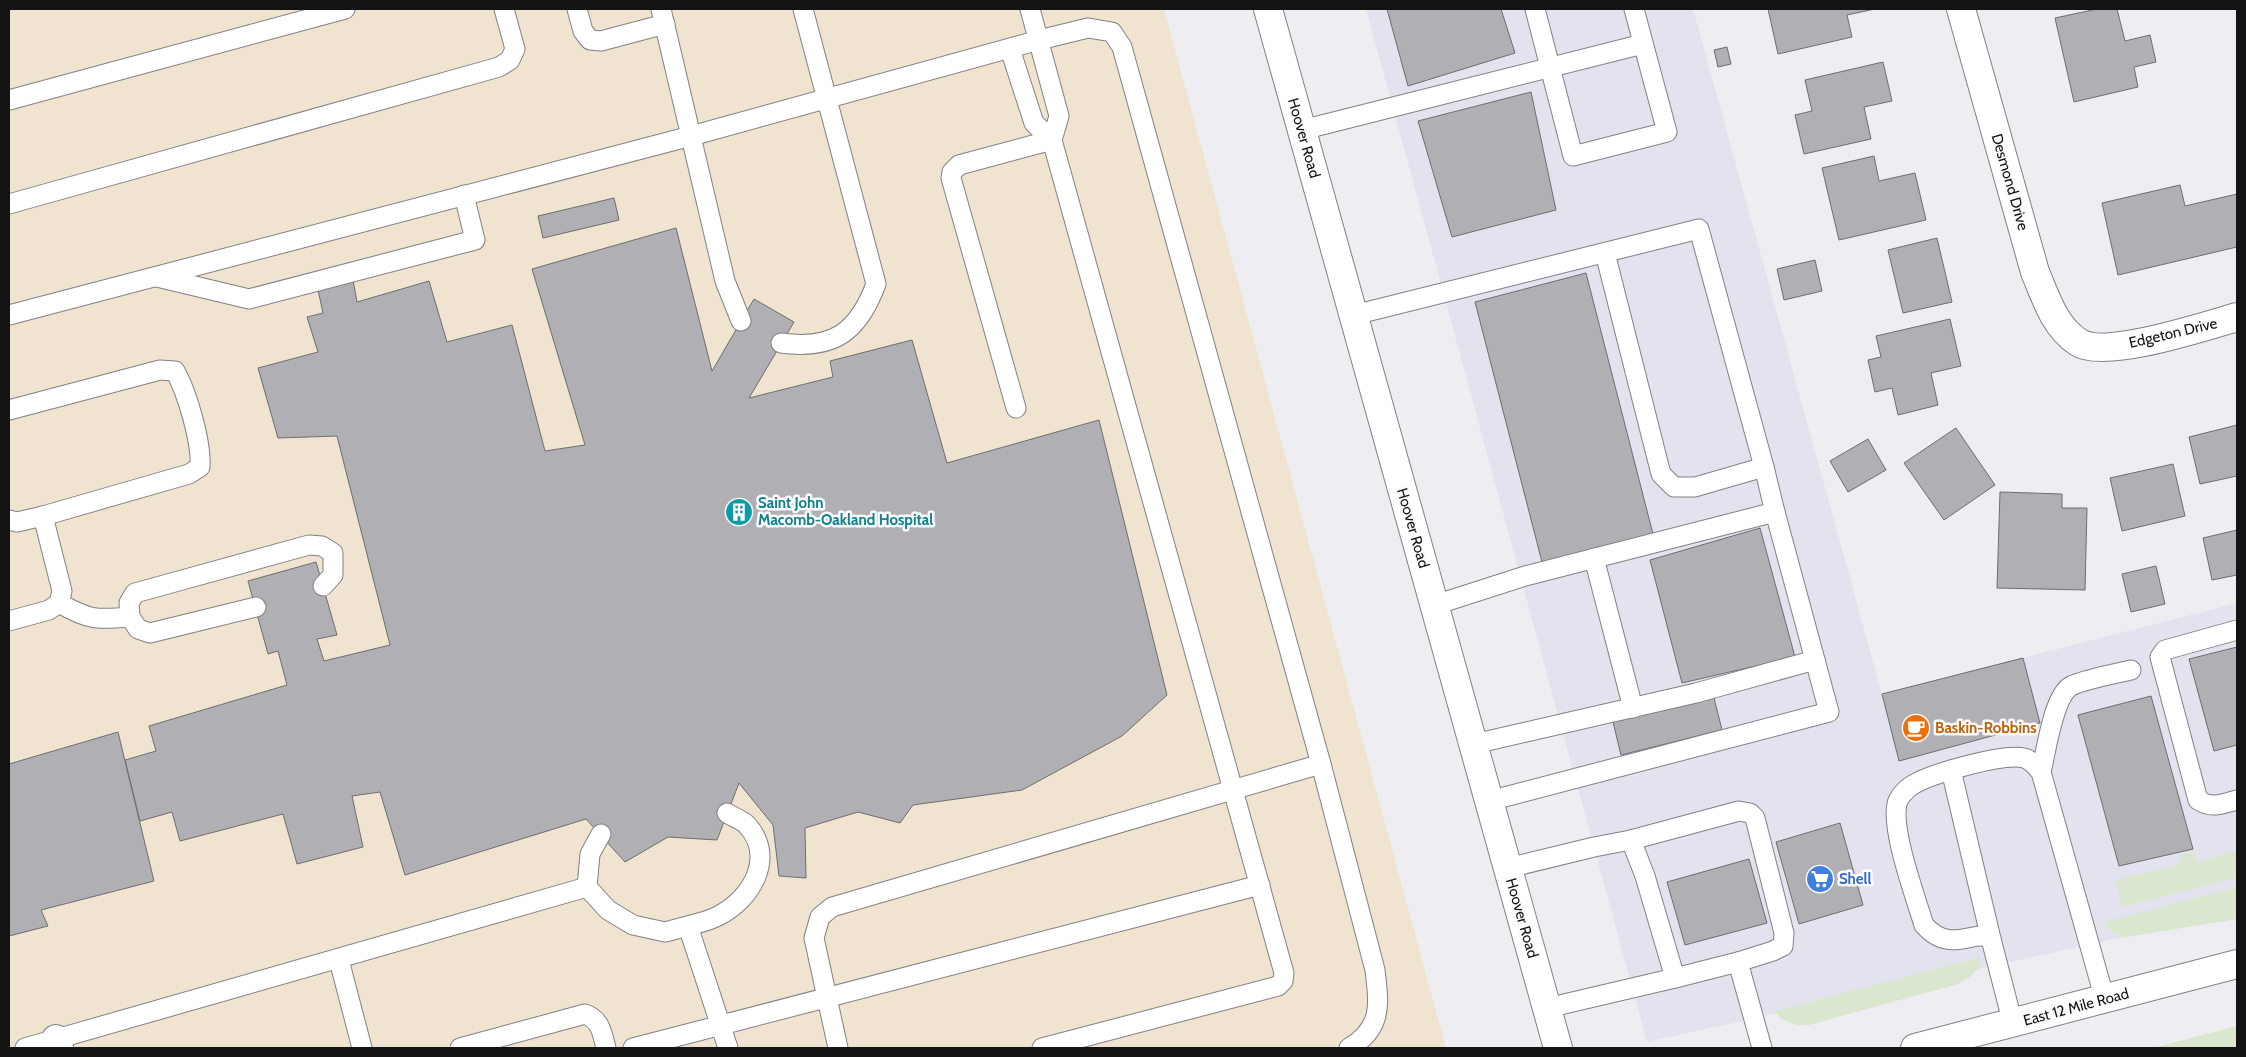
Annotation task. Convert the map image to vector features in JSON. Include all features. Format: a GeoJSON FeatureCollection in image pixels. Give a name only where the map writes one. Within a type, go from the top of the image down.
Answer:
{"type":"FeatureCollection","features":[{"type":"Feature","properties":{"kind":"main road","name":"Hoover Road"},"geometry":{"type":"LineString","coordinates":[[1268,9],[1558,1048]]}},
{"type":"Feature","properties":{"kind":"main road","name":"Desmond Drive"},"geometry":{"type":"LineString","coordinates":[[1961,9],[2035,272],[2050,309],[2062,329],[2080,344]]}},
{"type":"Feature","properties":{"kind":"main road","name":"Edgeton Drive"},"geometry":{"type":"LineString","coordinates":[[2080,344],[2100,347],[2143,343],[2237,317]]}},
{"type":"Feature","properties":{"kind":"main road","name":"East 12 Mile Road"},"geometry":{"type":"LineString","coordinates":[[1915,1048],[2105,1000],[2237,964]]}},
{"type":"Feature","properties":{"kind":"lane"},"geometry":{"type":"LineString","coordinates":[[9,100],[345,9]]}},
{"type":"Feature","properties":{"kind":"lane"},"geometry":{"type":"LineString","coordinates":[[9,204],[499,67],[510,60],[515,49],[504,9]]}},
{"type":"Feature","properties":{"kind":"lane"},"geometry":{"type":"LineString","coordinates":[[577,9],[583,31],[590,40],[601,41],[663,17],[725,281],[741,321]]}},
{"type":"Feature","properties":{"kind":"lane"},"geometry":{"type":"LineString","coordinates":[[781,343],[797,345],[817,344],[843,334],[868,305],[876,284],[803,9]]}},
{"type":"Feature","properties":{"kind":"lane"},"geometry":{"type":"LineString","coordinates":[[1030,9],[1059,116],[1052,140]]}},
{"type":"Feature","properties":{"kind":"lane"},"geometry":{"type":"LineString","coordinates":[[1535,9],[1574,156],[1667,132],[1634,9]]}},
{"type":"Feature","properties":{"kind":"lane"},"geometry":{"type":"LineString","coordinates":[[9,315],[691,136],[1039,40],[1088,28],[1112,32],[1122,47],[1321,764],[1375,970],[1379,1004],[1373,1026],[1356,1044],[1349,1048]]}},
{"type":"Feature","properties":{"kind":"lane"},"geometry":{"type":"LineString","coordinates":[[1302,130],[1643,44]]}},
{"type":"Feature","properties":{"kind":"lane"},"geometry":{"type":"LineString","coordinates":[[1010,49],[1034,123],[1052,140],[1284,973],[1283,981],[1278,986],[1042,1048]]}},
{"type":"Feature","properties":{"kind":"lane"},"geometry":{"type":"LineString","coordinates":[[1016,408],[951,178],[952,172],[959,165],[1052,140]]}},
{"type":"Feature","properties":{"kind":"lane"},"geometry":{"type":"LineString","coordinates":[[156,276],[248,299],[475,240],[464,195]]}},
{"type":"Feature","properties":{"kind":"lane"},"geometry":{"type":"LineString","coordinates":[[1354,315],[1699,229],[1829,712],[1490,802]]}},
{"type":"Feature","properties":{"kind":"lane"},"geometry":{"type":"LineString","coordinates":[[1605,253],[1661,474],[1674,487],[1695,487],[1764,467]]}},
{"type":"Feature","properties":{"kind":"lane"},"geometry":{"type":"LineString","coordinates":[[9,410],[160,370],[175,371],[182,383],[201,454],[200,467],[189,474],[43,516],[17,522],[9,520]]}},
{"type":"Feature","properties":{"kind":"lane"},"geometry":{"type":"LineString","coordinates":[[1435,605],[1524,576],[1775,512]]}},
{"type":"Feature","properties":{"kind":"lane"},"geometry":{"type":"LineString","coordinates":[[9,622],[49,610],[59,603],[62,592],[43,516]]}},
{"type":"Feature","properties":{"kind":"lane"},"geometry":{"type":"LineString","coordinates":[[256,607],[150,633],[138,629],[130,617],[129,603],[135,593],[309,545],[322,546],[333,553],[333,575],[323,586]]}},
{"type":"Feature","properties":{"kind":"lane"},"geometry":{"type":"LineString","coordinates":[[1594,558],[1633,708]]}},
{"type":"Feature","properties":{"kind":"lane"},"geometry":{"type":"LineString","coordinates":[[59,603],[82,616],[106,619],[130,617]]}},
{"type":"Feature","properties":{"kind":"lane"},"geometry":{"type":"LineString","coordinates":[[2237,630],[2165,650],[2160,657],[2198,800],[2206,806],[2214,806],[2237,800]]}},
{"type":"Feature","properties":{"kind":"lane"},"geometry":{"type":"LineString","coordinates":[[1474,744],[1696,693],[1815,660]]}},
{"type":"Feature","properties":{"kind":"lane"},"geometry":{"type":"LineString","coordinates":[[2042,772],[2057,707],[2062,695],[2071,687],[2131,670]]}},
{"type":"Feature","properties":{"kind":"lane"},"geometry":{"type":"LineString","coordinates":[[1991,939],[1987,936],[1980,936],[1945,940],[1933,936],[1924,925],[1896,826],[1898,801],[1910,786],[1951,770],[2012,757],[2024,758],[2033,762],[2042,772],[2105,1000]]}},
{"type":"Feature","properties":{"kind":"lane"},"geometry":{"type":"LineString","coordinates":[[838,1048],[814,938],[820,917],[832,907],[1321,764]]}},
{"type":"Feature","properties":{"kind":"lane"},"geometry":{"type":"LineString","coordinates":[[1951,770],[2013,1024]]}},
{"type":"Feature","properties":{"kind":"lane"},"geometry":{"type":"LineString","coordinates":[[1508,868],[1594,847],[1632,840],[1739,811],[1750,813],[1755,818],[1784,933],[1783,946],[1738,962],[1547,1008]]}},
{"type":"Feature","properties":{"kind":"lane"},"geometry":{"type":"LineString","coordinates":[[601,834],[590,854],[587,887],[608,910],[633,926],[665,932],[718,916],[739,902],[754,884],[761,862],[757,840],[746,824],[727,813]]}},
{"type":"Feature","properties":{"kind":"lane"},"geometry":{"type":"LineString","coordinates":[[1632,840],[1645,876],[1675,978]]}},
{"type":"Feature","properties":{"kind":"lane"},"geometry":{"type":"LineString","coordinates":[[633,1048],[1260,885]]}},
{"type":"Feature","properties":{"kind":"lane"},"geometry":{"type":"LineString","coordinates":[[26,1048],[58,1044],[587,887]]}},
{"type":"Feature","properties":{"kind":"lane"},"geometry":{"type":"LineString","coordinates":[[688,926],[728,1048]]}},
{"type":"Feature","properties":{"kind":"lane"},"geometry":{"type":"LineString","coordinates":[[339,960],[362,1048]]}},
{"type":"Feature","properties":{"kind":"lane"},"geometry":{"type":"LineString","coordinates":[[1738,962],[1762,1048]]}},
{"type":"Feature","properties":{"kind":"lane"},"geometry":{"type":"LineString","coordinates":[[460,1048],[585,1014],[594,1017],[599,1024],[606,1048]]}},
{"type":"Feature","properties":{"kind":"shaded area"},"geometry":{"type":"Polygon","coordinates":[[[9,9],[1164,9],[1446,1048],[9,1048],[9,9]]]}},
{"type":"Feature","properties":{"kind":"shaded area"},"geometry":{"type":"Polygon","coordinates":[[[1366,9],[1693,9],[1882,694],[2237,603],[2237,912],[1647,1042],[1366,9]]]}},
{"type":"Feature","properties":{"kind":"green space"},"geometry":{"type":"Polygon","coordinates":[[[2237,851],[2237,877],[2123,907],[2115,880],[2182,864],[2179,855],[2193,852],[2197,862],[2237,851]]]}},
{"type":"Feature","properties":{"kind":"green space"},"geometry":{"type":"Polygon","coordinates":[[[2237,887],[2237,919],[2121,938],[2113,933],[2103,922],[2237,887]]]}},
{"type":"Feature","properties":{"kind":"green space"},"geometry":{"type":"Polygon","coordinates":[[[1980,957],[1981,965],[1971,976],[1958,984],[1809,1025],[1790,1023],[1780,1018],[1775,1011],[1980,957]]]}},
{"type":"Feature","properties":{"kind":"green space"},"geometry":{"type":"Polygon","coordinates":[[[2237,1026],[2237,1048],[2153,1048],[2237,1026]]]}},
{"type":"Feature","properties":{"kind":"building"},"geometry":{"type":"Polygon","coordinates":[[[1387,9],[1501,9],[1515,53],[1408,86],[1387,9]]]}},
{"type":"Feature","properties":{"kind":"building"},"geometry":{"type":"Polygon","coordinates":[[[1768,9],[1875,9],[1847,15],[1852,37],[1778,54],[1768,9]]]}},
{"type":"Feature","properties":{"kind":"building"},"geometry":{"type":"Polygon","coordinates":[[[2097,9],[2117,9],[2125,41],[2150,35],[2156,62],[2134,67],[2138,87],[2074,102],[2055,18],[2097,9]]]}},
{"type":"Feature","properties":{"kind":"building"},"geometry":{"type":"Polygon","coordinates":[[[1727,47],[1731,64],[1718,67],[1714,50],[1727,47]]]}},
{"type":"Feature","properties":{"kind":"building"},"geometry":{"type":"Polygon","coordinates":[[[1883,62],[1892,101],[1864,107],[1871,139],[1804,154],[1795,115],[1812,111],[1805,80],[1883,62]]]}},
{"type":"Feature","properties":{"kind":"building"},"geometry":{"type":"Polygon","coordinates":[[[1531,92],[1556,210],[1452,237],[1418,121],[1531,92]]]}},
{"type":"Feature","properties":{"kind":"building"},"geometry":{"type":"Polygon","coordinates":[[[1874,156],[1879,181],[1915,173],[1926,220],[1839,240],[1822,168],[1874,156]]]}},
{"type":"Feature","properties":{"kind":"building"},"geometry":{"type":"Polygon","coordinates":[[[2180,185],[2185,206],[2237,194],[2237,247],[2118,275],[2102,203],[2180,185]]]}},
{"type":"Feature","properties":{"kind":"building"},"geometry":{"type":"Polygon","coordinates":[[[614,198],[619,220],[543,238],[538,216],[614,198]]]}},
{"type":"Feature","properties":{"kind":"building","name":"Saint John Macomb-Oakland Hospital"},"geometry":{"type":"Polygon","coordinates":[[[676,228],[712,371],[754,299],[794,322],[749,398],[833,377],[830,361],[912,340],[947,463],[1099,420],[1167,695],[1122,736],[1022,790],[913,805],[900,823],[858,812],[805,828],[806,878],[779,876],[773,825],[739,783],[717,840],[668,837],[625,862],[586,819],[405,875],[380,792],[352,796],[363,847],[297,864],[283,814],[180,841],[172,812],[140,821],[125,760],[156,751],[149,726],[287,685],[278,651],[268,654],[248,581],[316,562],[337,635],[317,639],[324,661],[390,645],[337,436],[278,438],[258,368],[318,352],[307,317],[323,313],[318,290],[353,280],[357,302],[429,281],[447,342],[512,325],[545,451],[585,445],[532,269],[676,228]]]}},
{"type":"Feature","properties":{"kind":"building"},"geometry":{"type":"Polygon","coordinates":[[[1937,238],[1952,302],[1903,313],[1888,250],[1937,238]]]}},
{"type":"Feature","properties":{"kind":"building"},"geometry":{"type":"Polygon","coordinates":[[[1815,260],[1822,291],[1784,300],[1777,269],[1815,260]]]}},
{"type":"Feature","properties":{"kind":"building"},"geometry":{"type":"Polygon","coordinates":[[[1586,273],[1653,534],[1542,562],[1475,302],[1586,273]]]}},
{"type":"Feature","properties":{"kind":"building"},"geometry":{"type":"Polygon","coordinates":[[[1950,319],[1961,366],[1931,373],[1938,405],[1898,415],[1892,388],[1875,392],[1868,360],[1881,357],[1876,336],[1950,319]]]}},
{"type":"Feature","properties":{"kind":"building"},"geometry":{"type":"Polygon","coordinates":[[[2237,425],[2237,476],[2200,484],[2189,437],[2237,425]]]}},
{"type":"Feature","properties":{"kind":"building"},"geometry":{"type":"Polygon","coordinates":[[[1956,428],[1995,485],[1944,520],[1904,463],[1956,428]]]}},
{"type":"Feature","properties":{"kind":"building"},"geometry":{"type":"Polygon","coordinates":[[[1868,439],[1886,470],[1848,492],[1830,461],[1868,439]]]}},
{"type":"Feature","properties":{"kind":"building"},"geometry":{"type":"Polygon","coordinates":[[[2173,464],[2185,516],[2122,531],[2110,478],[2173,464]]]}},
{"type":"Feature","properties":{"kind":"building"},"geometry":{"type":"Polygon","coordinates":[[[2000,492],[2062,494],[2062,508],[2087,508],[2085,590],[1997,588],[2000,492]]]}},
{"type":"Feature","properties":{"kind":"building"},"geometry":{"type":"Polygon","coordinates":[[[1760,528],[1795,657],[1682,683],[1650,560],[1760,528]]]}},
{"type":"Feature","properties":{"kind":"building"},"geometry":{"type":"Polygon","coordinates":[[[2237,530],[2237,575],[2212,580],[2203,538],[2237,530]]]}},
{"type":"Feature","properties":{"kind":"building"},"geometry":{"type":"Polygon","coordinates":[[[2156,566],[2165,604],[2131,612],[2122,574],[2156,566]]]}},
{"type":"Feature","properties":{"kind":"building"},"geometry":{"type":"Polygon","coordinates":[[[2237,647],[2237,745],[2214,751],[2189,659],[2237,647]]]}},
{"type":"Feature","properties":{"kind":"building"},"geometry":{"type":"Polygon","coordinates":[[[2023,658],[2040,723],[1899,761],[1882,694],[2023,658]]]}},
{"type":"Feature","properties":{"kind":"building"},"geometry":{"type":"Polygon","coordinates":[[[2151,696],[2193,849],[2119,866],[2078,715],[2151,696]]]}},
{"type":"Feature","properties":{"kind":"building"},"geometry":{"type":"Polygon","coordinates":[[[1714,698],[1722,730],[1621,755],[1613,722],[1714,698]]]}},
{"type":"Feature","properties":{"kind":"building"},"geometry":{"type":"Polygon","coordinates":[[[118,732],[154,881],[41,910],[48,926],[9,936],[9,764],[118,732]]]}},
{"type":"Feature","properties":{"kind":"building"},"geometry":{"type":"Polygon","coordinates":[[[1840,823],[1863,905],[1799,924],[1776,842],[1840,823]]]}},
{"type":"Feature","properties":{"kind":"building"},"geometry":{"type":"Polygon","coordinates":[[[1749,859],[1767,923],[1685,945],[1667,882],[1749,859]]]}},
{"type":"Feature","properties":{"kind":"place","name":"Saint John Macomb-Oakland Hospital"},"geometry":{"type":"Point","coordinates":[739,512]}},
{"type":"Feature","properties":{"kind":"place","name":"Baskin-Robbins"},"geometry":{"type":"Point","coordinates":[1916,728]}},
{"type":"Feature","properties":{"kind":"place","name":"Shell"},"geometry":{"type":"Point","coordinates":[1820,879]}}]}
